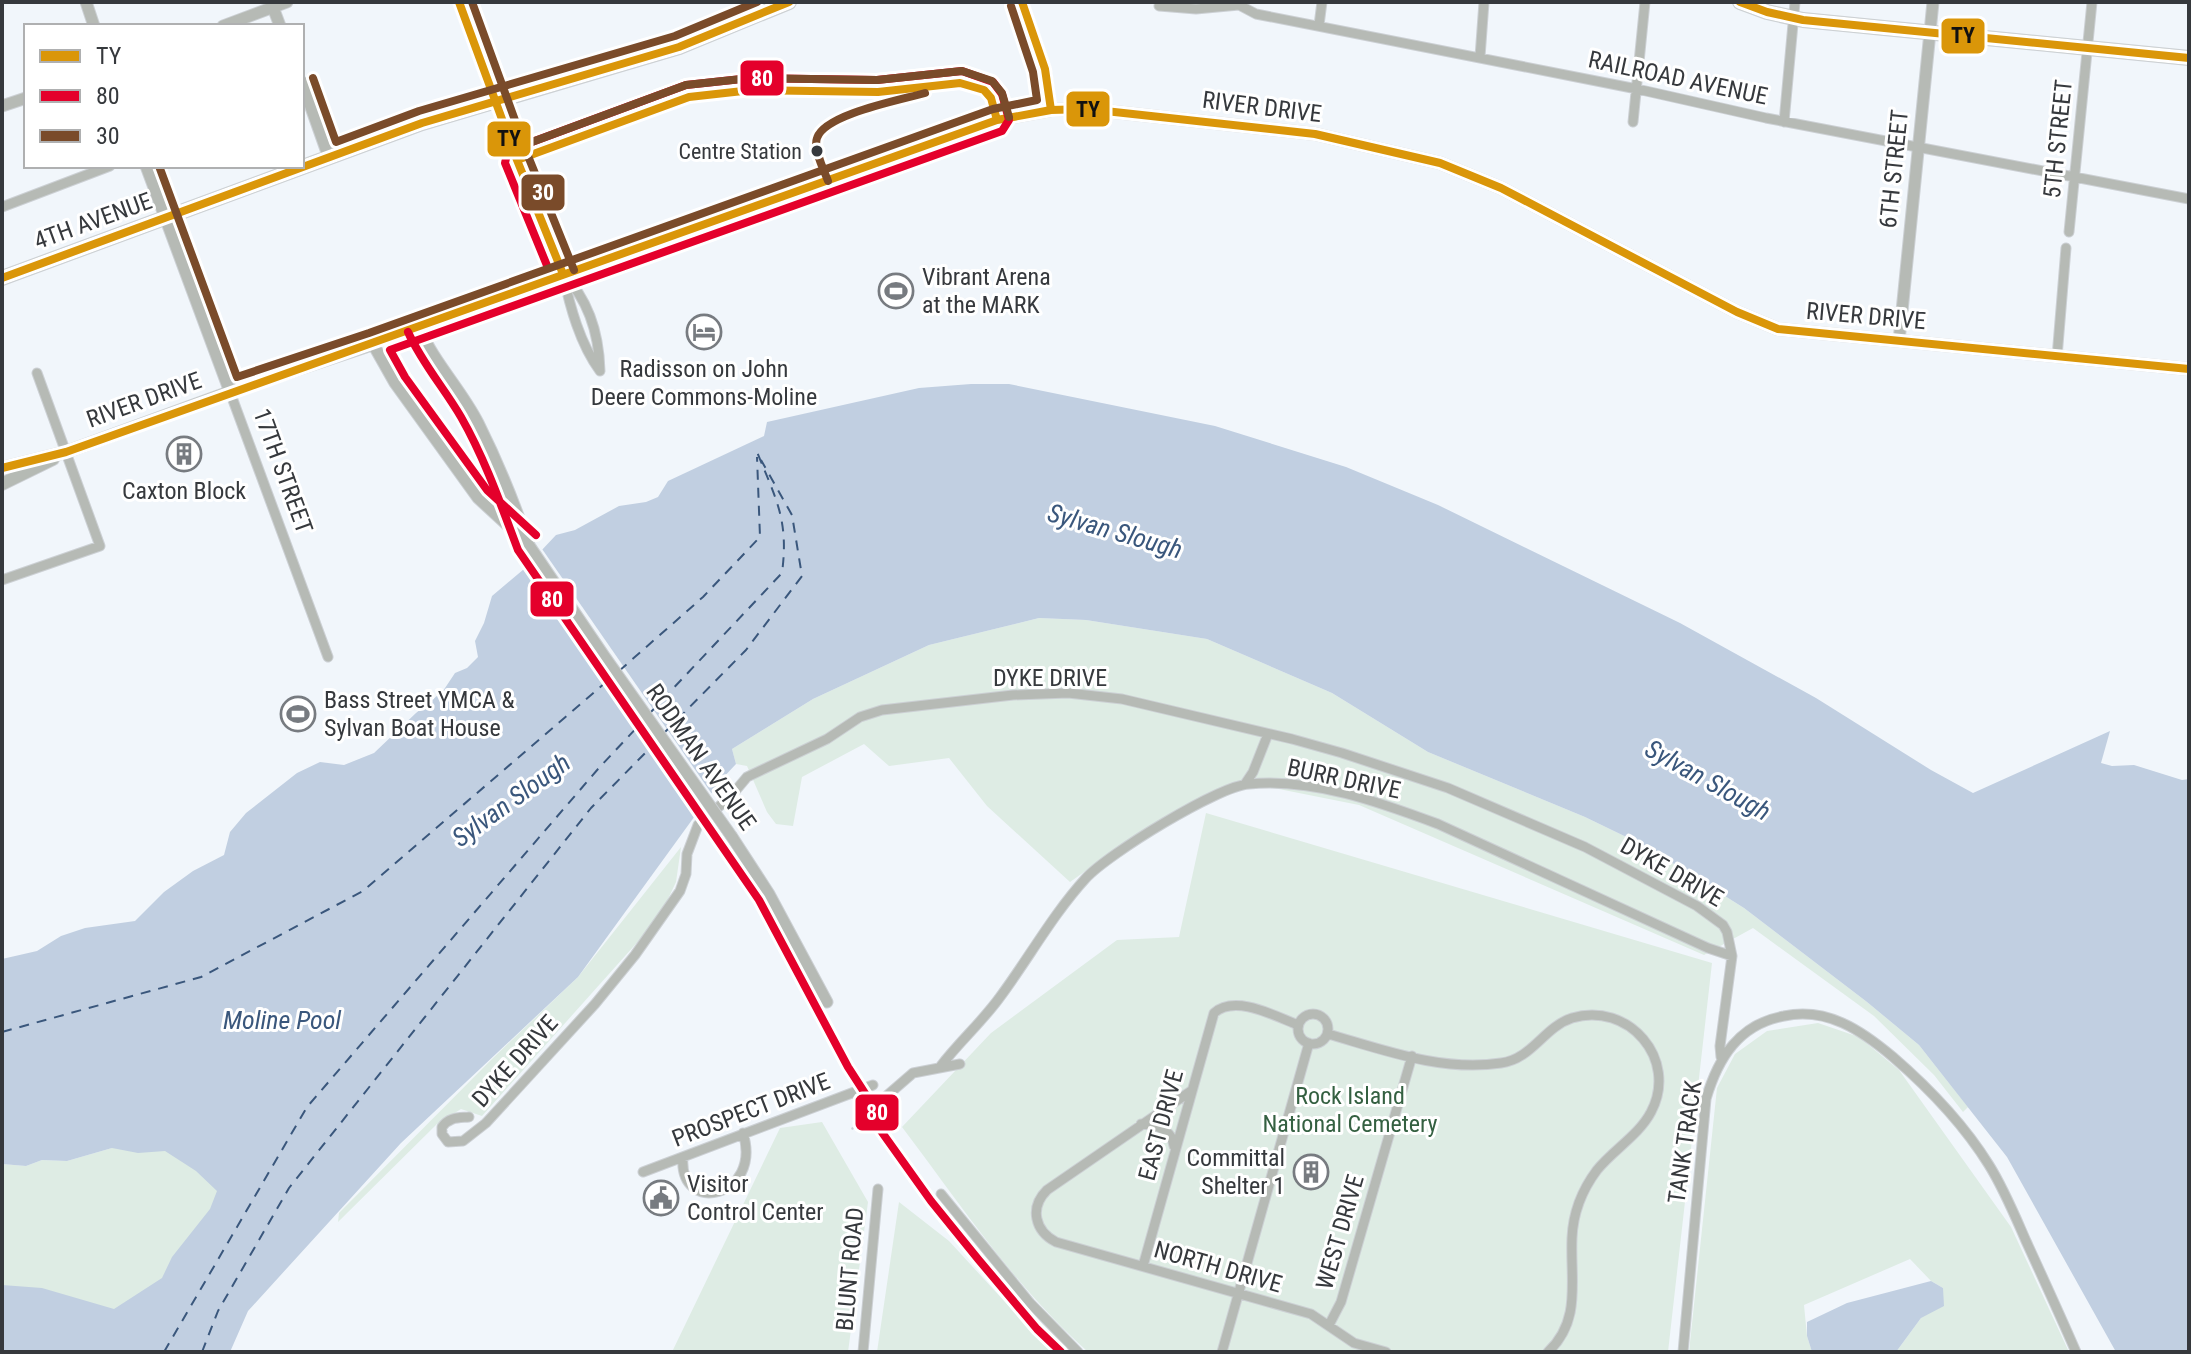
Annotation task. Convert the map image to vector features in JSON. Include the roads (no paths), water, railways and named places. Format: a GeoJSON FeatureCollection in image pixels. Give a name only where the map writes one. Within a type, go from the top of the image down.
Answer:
{"type":"FeatureCollection","features":[{"type":"Feature","properties":{"kind":"main road","name":"4TH AVENUE"},"geometry":{"type":"LineString","coordinates":[[304,167],[422,123],[679,47],[789,2]]}},
{"type":"Feature","properties":{"kind":"main road"},"geometry":{"type":"LineString","coordinates":[[1740,2],[1793,18],[2189,58]]}},
{"type":"Feature","properties":{"kind":"main road","name":"RIVER DRIVE"},"geometry":{"type":"LineString","coordinates":[[419,327],[997,120],[1051,110],[1087,109],[1315,134],[1430,161],[1492,183],[1756,321],[1799,333],[2189,369]]}},
{"type":"Feature","properties":{"kind":"main road","name":"4TH AVENUE"},"geometry":{"type":"LineString","coordinates":[[2,278],[302,168]]}},
{"type":"Feature","properties":{"kind":"main road","name":"RIVER DRIVE"},"geometry":{"type":"LineString","coordinates":[[2,468],[66,452],[373,344]]}},
{"type":"Feature","properties":{"kind":"main road","name":"RIVER DRIVE"},"geometry":{"type":"LineString","coordinates":[[2,484],[66,452]]}},
{"type":"Feature","properties":{"kind":"street"},"geometry":{"type":"LineString","coordinates":[[86,2],[93,24]]}},
{"type":"Feature","properties":{"kind":"street"},"geometry":{"type":"LineString","coordinates":[[227,24],[272,4],[287,2]]}},
{"type":"Feature","properties":{"kind":"street"},"geometry":{"type":"LineString","coordinates":[[459,2],[563,274],[589,355],[600,371],[595,332],[580,291],[563,274]]}},
{"type":"Feature","properties":{"kind":"street"},"geometry":{"type":"LineString","coordinates":[[1022,2],[1045,69],[1051,110]]}},
{"type":"Feature","properties":{"kind":"street"},"geometry":{"type":"LineString","coordinates":[[1319,25],[1322,2]]}},
{"type":"Feature","properties":{"kind":"street"},"geometry":{"type":"LineString","coordinates":[[1480,57],[1484,2]]}},
{"type":"Feature","properties":{"kind":"street"},"geometry":{"type":"LineString","coordinates":[[1633,122],[1645,2]]}},
{"type":"Feature","properties":{"kind":"street"},"geometry":{"type":"LineString","coordinates":[[1784,122],[1795,2]]}},
{"type":"Feature","properties":{"kind":"street","name":"6TH STREET"},"geometry":{"type":"LineString","coordinates":[[1899,341],[1933,2]]}},
{"type":"Feature","properties":{"kind":"street","name":"5TH STREET"},"geometry":{"type":"LineString","coordinates":[[2069,232],[2092,2]]}},
{"type":"Feature","properties":{"kind":"street"},"geometry":{"type":"LineString","coordinates":[[272,4],[279,24]]}},
{"type":"Feature","properties":{"kind":"street","name":"RAILROAD AVENUE"},"geometry":{"type":"LineString","coordinates":[[1159,4],[1196,9],[1239,5],[1256,14],[1637,89],[1784,122],[2189,199]]}},
{"type":"Feature","properties":{"kind":"street"},"geometry":{"type":"LineString","coordinates":[[304,88],[329,158]]}},
{"type":"Feature","properties":{"kind":"street"},"geometry":{"type":"LineString","coordinates":[[2,106],[24,99]]}},
{"type":"Feature","properties":{"kind":"street"},"geometry":{"type":"LineString","coordinates":[[2,207],[105,168]]}},
{"type":"Feature","properties":{"kind":"street","name":"17TH STREET"},"geometry":{"type":"LineString","coordinates":[[147,168],[328,657]]}},
{"type":"Feature","properties":{"kind":"street"},"geometry":{"type":"LineString","coordinates":[[2057,357],[2066,248]]}},
{"type":"Feature","properties":{"kind":"street"},"geometry":{"type":"LineString","coordinates":[[419,327],[425,343],[481,430],[528,544]]}},
{"type":"Feature","properties":{"kind":"street"},"geometry":{"type":"LineString","coordinates":[[373,344],[395,383],[482,504],[528,544]]}},
{"type":"Feature","properties":{"kind":"street"},"geometry":{"type":"LineString","coordinates":[[2,580],[100,546],[37,373]]}},
{"type":"Feature","properties":{"kind":"street","name":"RODMAN AVENUE"},"geometry":{"type":"LineString","coordinates":[[528,544],[732,837],[769,894],[827,1002]]}},
{"type":"Feature","properties":{"kind":"street","name":"DYKE DRIVE"},"geometry":{"type":"LineString","coordinates":[[469,1117],[445,1122],[442,1134],[448,1142],[463,1141],[486,1123],[612,986],[673,904],[683,882],[687,854],[698,825],[747,777],[827,739],[860,717],[882,710],[956,700],[1068,693],[1155,705],[1342,753],[1407,774],[1585,847],[1711,915],[1727,932],[1732,956]]}},
{"type":"Feature","properties":{"kind":"street"},"geometry":{"type":"LineString","coordinates":[[1245,784],[1268,734]]}},
{"type":"Feature","properties":{"kind":"street","name":"BURR DRIVE"},"geometry":{"type":"LineString","coordinates":[[940,1067],[998,1000],[1077,888],[1093,871],[1166,823],[1218,794],[1245,784],[1316,788],[1368,800],[1438,824],[1708,948],[1732,956]]}},
{"type":"Feature","properties":{"kind":"street"},"geometry":{"type":"LineString","coordinates":[[1721,1057],[1732,956]]}},
{"type":"Feature","properties":{"kind":"street","name":"EAST DRIVE"},"geometry":{"type":"LineString","coordinates":[[1143,1266],[1214,1013],[1231,1005],[1298,1025]]}},
{"type":"Feature","properties":{"kind":"street"},"geometry":{"type":"LineString","coordinates":[[1318,1014],[1326,1020],[1328,1034],[1322,1041],[1309,1043],[1299,1034],[1298,1025],[1304,1016],[1318,1014]]}},
{"type":"Feature","properties":{"kind":"street","name":"TANK TRACK"},"geometry":{"type":"LineString","coordinates":[[1683,1352],[1706,1099],[1721,1057],[1730,1046],[1773,1018],[1800,1014],[1823,1015],[1848,1024],[1923,1083],[1952,1114],[1991,1167],[2076,1352]]}},
{"type":"Feature","properties":{"kind":"street"},"geometry":{"type":"LineString","coordinates":[[1328,1034],[1450,1064],[1504,1063],[1534,1047],[1558,1024],[1589,1015],[1610,1017],[1631,1027],[1655,1055],[1659,1087],[1650,1114],[1604,1162],[1582,1196],[1572,1236],[1574,1294],[1570,1317],[1559,1340],[1548,1352]]}},
{"type":"Feature","properties":{"kind":"street"},"geometry":{"type":"LineString","coordinates":[[1222,1352],[1309,1043]]}},
{"type":"Feature","properties":{"kind":"street","name":"WEST DRIVE"},"geometry":{"type":"LineString","coordinates":[[1329,1325],[1341,1302],[1412,1056]]}},
{"type":"Feature","properties":{"kind":"street","name":"BURR DRIVE"},"geometry":{"type":"LineString","coordinates":[[883,1099],[913,1073],[960,1064]]}},
{"type":"Feature","properties":{"kind":"street","name":"PROSPECT DRIVE"},"geometry":{"type":"LineString","coordinates":[[643,1172],[873,1085]]}},
{"type":"Feature","properties":{"kind":"street"},"geometry":{"type":"LineString","coordinates":[[1141,1124],[1191,1091]]}},
{"type":"Feature","properties":{"kind":"street"},"geometry":{"type":"LineString","coordinates":[[1141,1124],[1157,1125],[1164,1129],[1173,1139],[1175,1150]]}},
{"type":"Feature","properties":{"kind":"street","name":"NORTH DRIVE"},"geometry":{"type":"LineString","coordinates":[[1141,1124],[1047,1190],[1038,1202],[1038,1225],[1047,1237],[1311,1314],[1354,1343],[1386,1352]]}},
{"type":"Feature","properties":{"kind":"street"},"geometry":{"type":"LineString","coordinates":[[683,1157],[682,1166],[692,1186],[708,1193],[723,1192],[738,1181],[742,1173],[746,1152],[743,1133]]}},
{"type":"Feature","properties":{"kind":"street","name":"BLUNT ROAD"},"geometry":{"type":"LineString","coordinates":[[863,1352],[878,1189]]}},
{"type":"Feature","properties":{"kind":"street"},"geometry":{"type":"LineString","coordinates":[[941,1194],[1030,1303],[1078,1352]]}},
{"type":"Feature","properties":{"kind":"water","name":"Moline Pool"},"geometry":{"type":"Polygon","coordinates":[[[1009,384],[1215,426],[1346,467],[1438,505],[1680,623],[1816,698],[1973,793],[2110,731],[2101,763],[2134,765],[2182,780],[2189,779],[2189,1352],[2116,1352],[2007,1157],[1919,1045],[1744,908],[1647,847],[1585,817],[1428,752],[1332,693],[1207,639],[1086,620],[1039,618],[929,645],[813,699],[732,749],[736,764],[721,780],[578,977],[401,1143],[248,1311],[230,1352],[2,1352],[2,1285],[42,1288],[114,1309],[162,1278],[172,1257],[210,1209],[217,1191],[196,1171],[165,1151],[138,1153],[112,1148],[67,1161],[42,1160],[26,1166],[2,1164],[2,959],[37,951],[61,936],[85,928],[135,921],[164,892],[193,871],[224,855],[230,832],[246,813],[297,773],[320,762],[344,765],[374,753],[443,691],[455,673],[467,668],[478,657],[475,641],[492,596],[524,569],[556,535],[575,530],[619,506],[658,497],[668,481],[764,436],[767,422],[919,388],[1009,384]]]}},
{"type":"Feature","properties":{"kind":"water"},"geometry":{"type":"Polygon","coordinates":[[[1931,1281],[1943,1288],[1944,1306],[1921,1318],[1896,1352],[1812,1352],[1807,1322],[1847,1303],[1931,1281]]]}},
{"type":"Feature","properties":{"kind":"place","name":"Centre Station"},"geometry":{"type":"Point","coordinates":[817,151]}},
{"type":"Feature","properties":{"kind":"place","name":"Vibrant Arena at the MARK"},"geometry":{"type":"Point","coordinates":[896,291]}},
{"type":"Feature","properties":{"kind":"place","name":"Radisson on John Deere Commons-Moline"},"geometry":{"type":"Point","coordinates":[704,332]}},
{"type":"Feature","properties":{"kind":"place","name":"Caxton Block"},"geometry":{"type":"Point","coordinates":[184,454]}},
{"type":"Feature","properties":{"kind":"place","name":"Bass Street YMCA & Sylvan Boat House"},"geometry":{"type":"Point","coordinates":[298,714]}},
{"type":"Feature","properties":{"kind":"place","name":"Committal Shelter 1"},"geometry":{"type":"Point","coordinates":[1311,1172]}},
{"type":"Feature","properties":{"kind":"place","name":"Visitor Control Center"},"geometry":{"type":"Point","coordinates":[661,1198]}},
{"type":"Feature","properties":{"kind":"water label","name":"Sylvan Slough"},"geometry":{"type":"Point","coordinates":[1115,531]}},
{"type":"Feature","properties":{"kind":"water label","name":"Sylvan Slough"},"geometry":{"type":"Point","coordinates":[1708,780]}},
{"type":"Feature","properties":{"kind":"water label","name":"Sylvan Slough"},"geometry":{"type":"Point","coordinates":[511,800]}},
{"type":"Feature","properties":{"kind":"park label","name":"Rock Island National Cemetery"},"geometry":{"type":"Point","coordinates":[1350,1110]}}]}
